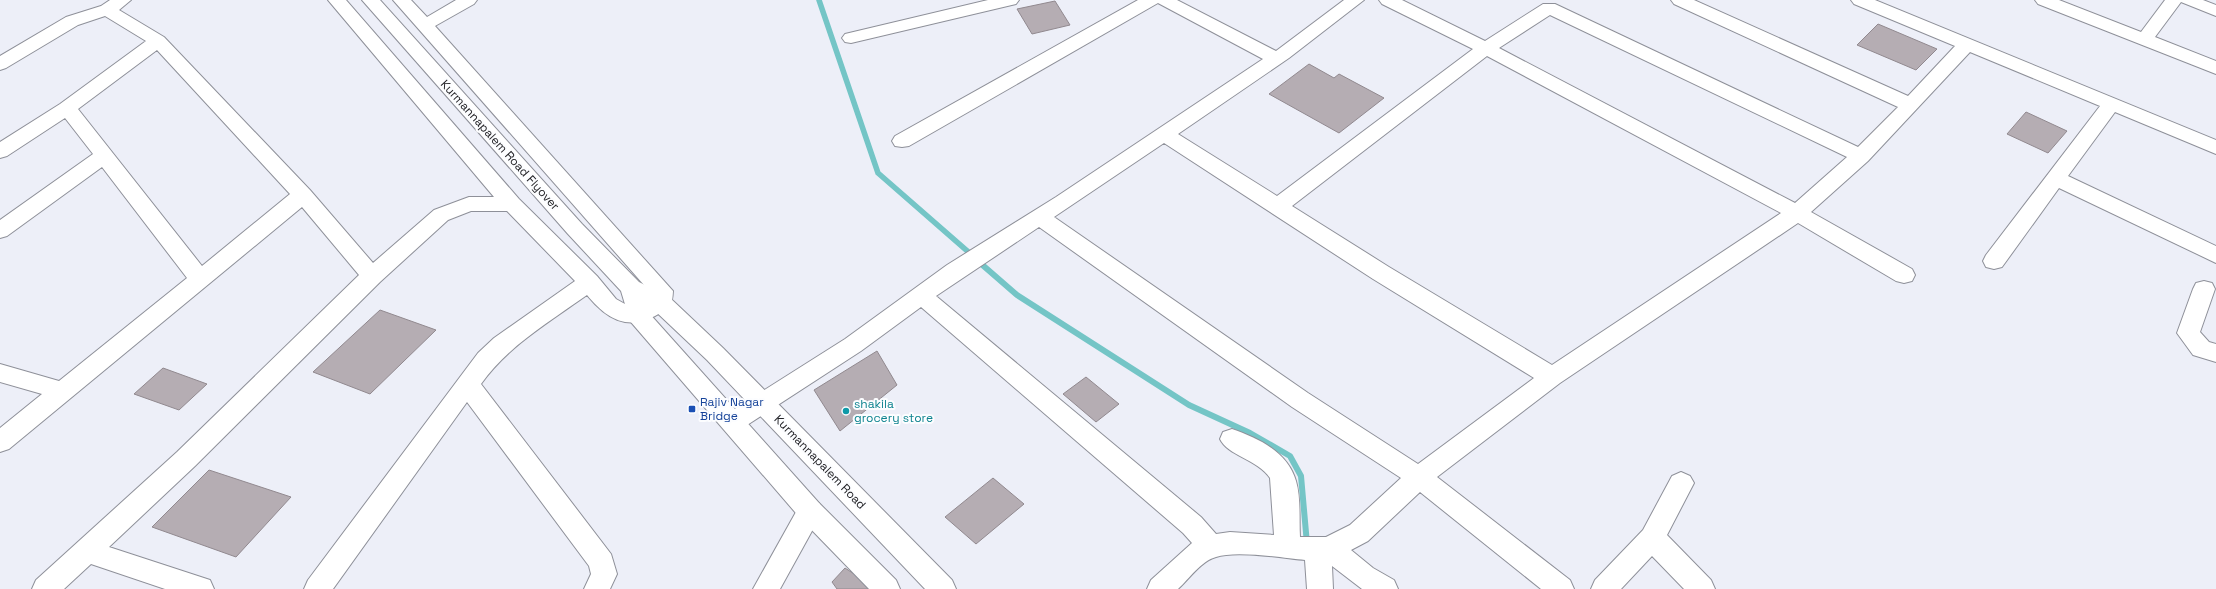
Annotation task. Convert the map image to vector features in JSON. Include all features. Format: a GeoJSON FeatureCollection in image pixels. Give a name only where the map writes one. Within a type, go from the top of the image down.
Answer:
{"type":"FeatureCollection","features":[{"type":"Feature","properties":{"kind":"street"},"geometry":{"type":"LineString","coordinates":[[0,64],[72,21],[107,10],[122,0]]}},
{"type":"Feature","properties":{"kind":"street"},"geometry":{"type":"LineString","coordinates":[[337,0],[512,204],[589,282],[608,305],[620,312],[638,315],[661,303],[662,291],[402,0]]}},
{"type":"Feature","properties":{"kind":"street","name":"Kurmannapalem Road Flyover"},"geometry":{"type":"LineString","coordinates":[[371,0],[575,229],[631,288],[661,303]]}},
{"type":"Feature","properties":{"kind":"street"},"geometry":{"type":"LineString","coordinates":[[425,25],[468,0]]}},
{"type":"Feature","properties":{"kind":"street"},"geometry":{"type":"LineString","coordinates":[[851,38],[1010,0]]}},
{"type":"Feature","properties":{"kind":"street"},"geometry":{"type":"LineString","coordinates":[[902,141],[1151,0]]}},
{"type":"Feature","properties":{"kind":"street"},"geometry":{"type":"LineString","coordinates":[[1164,0],[1276,58]]}},
{"type":"Feature","properties":{"kind":"street"},"geometry":{"type":"LineString","coordinates":[[733,422],[764,404],[922,296],[955,271],[1039,217],[1276,58],[1356,0]]}},
{"type":"Feature","properties":{"kind":"street"},"geometry":{"type":"LineString","coordinates":[[1388,0],[1486,48],[1648,132],[1797,213],[1904,275]]}},
{"type":"Feature","properties":{"kind":"street"},"geometry":{"type":"LineString","coordinates":[[1680,0],[1911,105]]}},
{"type":"Feature","properties":{"kind":"street"},"geometry":{"type":"LineString","coordinates":[[1860,0],[2216,147]]}},
{"type":"Feature","properties":{"kind":"street"},"geometry":{"type":"LineString","coordinates":[[2044,0],[2216,68]]}},
{"type":"Feature","properties":{"kind":"street"},"geometry":{"type":"LineString","coordinates":[[2144,40],[2174,0]]}},
{"type":"Feature","properties":{"kind":"street"},"geometry":{"type":"LineString","coordinates":[[2188,0],[2216,11]]}},
{"type":"Feature","properties":{"kind":"street"},"geometry":{"type":"LineString","coordinates":[[1278,206],[1486,48],[1554,4],[1861,156]]}},
{"type":"Feature","properties":{"kind":"street"},"geometry":{"type":"LineString","coordinates":[[107,10],[158,41],[303,195],[372,276]]}},
{"type":"Feature","properties":{"kind":"street"},"geometry":{"type":"LineString","coordinates":[[0,151],[67,108],[158,41]]}},
{"type":"Feature","properties":{"kind":"street"},"geometry":{"type":"LineString","coordinates":[[1169,586],[1195,555],[1210,546],[1230,543],[1309,548],[1359,533],[1419,477],[1552,377],[1797,213],[1861,156],[1911,105],[1967,44]]}},
{"type":"Feature","properties":{"kind":"street"},"geometry":{"type":"LineString","coordinates":[[1994,261],[2111,104]]}},
{"type":"Feature","properties":{"kind":"street"},"geometry":{"type":"LineString","coordinates":[[67,108],[200,279]]}},
{"type":"Feature","properties":{"kind":"street"},"geometry":{"type":"LineString","coordinates":[[1163,133],[1381,273],[1552,377]]}},
{"type":"Feature","properties":{"kind":"street"},"geometry":{"type":"LineString","coordinates":[[0,231],[104,156]]}},
{"type":"Feature","properties":{"kind":"street"},"geometry":{"type":"LineString","coordinates":[[2056,178],[2216,255]]}},
{"type":"Feature","properties":{"kind":"street"},"geometry":{"type":"LineString","coordinates":[[0,442],[303,195]]}},
{"type":"Feature","properties":{"kind":"street"},"geometry":{"type":"LineString","coordinates":[[45,589],[186,459],[372,276],[441,214],[469,204],[512,204]]}},
{"type":"Feature","properties":{"kind":"street"},"geometry":{"type":"LineString","coordinates":[[1039,217],[1293,395],[1419,477],[1561,589]]}},
{"type":"Feature","properties":{"kind":"street"},"geometry":{"type":"LineString","coordinates":[[317,589],[486,359],[502,344],[589,282]]}},
{"type":"Feature","properties":{"kind":"street","name":"Kurmannapalem Road Flyover"},"geometry":{"type":"LineString","coordinates":[[631,288],[638,315]]}},
{"type":"Feature","properties":{"kind":"street"},"geometry":{"type":"LineString","coordinates":[[2204,289],[2188,333],[2201,349],[2216,353]]}},
{"type":"Feature","properties":{"kind":"street"},"geometry":{"type":"LineString","coordinates":[[922,296],[1192,525],[1210,546]]}},
{"type":"Feature","properties":{"kind":"street","name":"Kurmannapalem Road"},"geometry":{"type":"LineString","coordinates":[[661,303],[764,404],[943,589]]}},
{"type":"Feature","properties":{"kind":"street"},"geometry":{"type":"LineString","coordinates":[[638,315],[810,511],[887,589]]}},
{"type":"Feature","properties":{"kind":"street"},"geometry":{"type":"LineString","coordinates":[[0,373],[62,391]]}},
{"type":"Feature","properties":{"kind":"street"},"geometry":{"type":"LineString","coordinates":[[467,384],[602,562],[604,574],[597,589]]}},
{"type":"Feature","properties":{"kind":"street"},"geometry":{"type":"LineString","coordinates":[[1232,439],[1267,457],[1276,464],[1282,472],[1284,482],[1309,548],[1320,589]]}},
{"type":"Feature","properties":{"kind":"street"},"geometry":{"type":"LineString","coordinates":[[1604,589],[1652,538],[1681,483]]}},
{"type":"Feature","properties":{"kind":"street"},"geometry":{"type":"LineString","coordinates":[[766,589],[810,511]]}},
{"type":"Feature","properties":{"kind":"street"},"geometry":{"type":"LineString","coordinates":[[1652,538],[1702,589]]}},
{"type":"Feature","properties":{"kind":"street"},"geometry":{"type":"LineString","coordinates":[[1309,548],[1364,576],[1385,589]]}},
{"type":"Feature","properties":{"kind":"street"},"geometry":{"type":"LineString","coordinates":[[87,551],[201,589]]}},
{"type":"Feature","properties":{"kind":"building"},"geometry":{"type":"Polygon","coordinates":[[[1055,1],[1070,25],[1032,34],[1017,9],[1055,1]]]}},
{"type":"Feature","properties":{"kind":"building"},"geometry":{"type":"Polygon","coordinates":[[[1878,24],[1937,49],[1916,70],[1857,45],[1878,24]]]}},
{"type":"Feature","properties":{"kind":"building"},"geometry":{"type":"Polygon","coordinates":[[[1309,64],[1334,78],[1339,74],[1384,98],[1339,133],[1269,94],[1309,64]]]}},
{"type":"Feature","properties":{"kind":"building"},"geometry":{"type":"Polygon","coordinates":[[[2026,112],[2067,131],[2048,153],[2007,134],[2026,112]]]}},
{"type":"Feature","properties":{"kind":"building"},"geometry":{"type":"Polygon","coordinates":[[[380,310],[436,330],[370,394],[313,372],[380,310]]]}},
{"type":"Feature","properties":{"kind":"building","name":"shakila grocery store"},"geometry":{"type":"Polygon","coordinates":[[[877,351],[897,385],[840,431],[814,390],[877,351]]]}},
{"type":"Feature","properties":{"kind":"building"},"geometry":{"type":"Polygon","coordinates":[[[163,368],[207,384],[179,410],[134,394],[163,368]]]}},
{"type":"Feature","properties":{"kind":"building"},"geometry":{"type":"Polygon","coordinates":[[[1086,377],[1119,404],[1096,422],[1063,394],[1086,377]]]}},
{"type":"Feature","properties":{"kind":"building"},"geometry":{"type":"Polygon","coordinates":[[[209,470],[291,497],[236,557],[152,527],[209,470]]]}},
{"type":"Feature","properties":{"kind":"building"},"geometry":{"type":"Polygon","coordinates":[[[993,478],[1024,504],[976,544],[945,517],[993,478]]]}},
{"type":"Feature","properties":{"kind":"building"},"geometry":{"type":"Polygon","coordinates":[[[845,568],[874,587],[872,589],[837,589],[832,582],[845,568]]]}},
{"type":"Feature","properties":{"kind":"waterway"},"geometry":{"type":"LineString","coordinates":[[819,0],[878,173],[981,263]]}},
{"type":"Feature","properties":{"kind":"waterway"},"geometry":{"type":"LineString","coordinates":[[979,262],[1017,295],[1189,405],[1250,433],[1290,456],[1301,476],[1307,544]]}},
{"type":"Feature","properties":{"kind":"place","name":"Rajiv Nagar Bridge"},"geometry":{"type":"Point","coordinates":[692,409]}},
{"type":"Feature","properties":{"kind":"place","name":"shakila grocery store"},"geometry":{"type":"Point","coordinates":[846,411]}}]}
